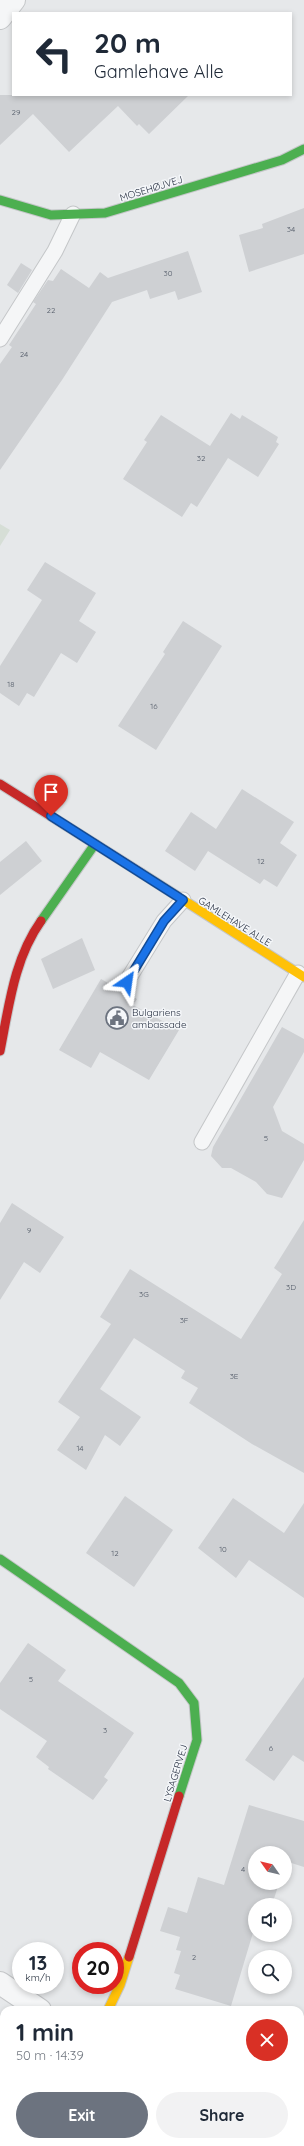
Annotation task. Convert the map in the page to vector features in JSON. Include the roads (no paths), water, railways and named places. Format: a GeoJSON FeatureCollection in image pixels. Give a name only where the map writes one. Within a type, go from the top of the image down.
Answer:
{"type":"FeatureCollection","features":[{"type":"Feature","properties":{"kind":"street"},"geometry":{"type":"LineString","coordinates":[[0,18],[14,0]]}},
{"type":"Feature","properties":{"kind":"street","name":"MOSEHØJVEJ"},"geometry":{"type":"LineString","coordinates":[[0,200],[51,215],[105,213],[282,160],[304,149]]}},
{"type":"Feature","properties":{"kind":"street","name":"GAMLEHAVE ALLE"},"geometry":{"type":"LineString","coordinates":[[0,784],[301,975]]}},
{"type":"Feature","properties":{"kind":"street"},"geometry":{"type":"LineString","coordinates":[[0,1051],[15,976],[32,934],[94,844]]}},
{"type":"Feature","properties":{"kind":"street","name":"LYSAGERVEJ"},"geometry":{"type":"LineString","coordinates":[[0,1559],[179,1683],[194,1703],[198,1740],[120,1985],[110,2006]]}},
{"type":"Feature","properties":{"kind":"street"},"geometry":{"type":"LineString","coordinates":[[0,1983],[34,2006]]}},
{"type":"Feature","properties":{"kind":"lane"},"geometry":{"type":"LineString","coordinates":[[0,339],[55,251],[73,214]]}},
{"type":"Feature","properties":{"kind":"lane"},"geometry":{"type":"LineString","coordinates":[[127,982],[164,921],[183,900]]}},
{"type":"Feature","properties":{"kind":"lane"},"geometry":{"type":"LineString","coordinates":[[202,1142],[301,975]]}},
{"type":"Feature","properties":{"kind":"place","name":"Bulgariens ambassade"},"geometry":{"type":"Point","coordinates":[117,1018]}}]}
